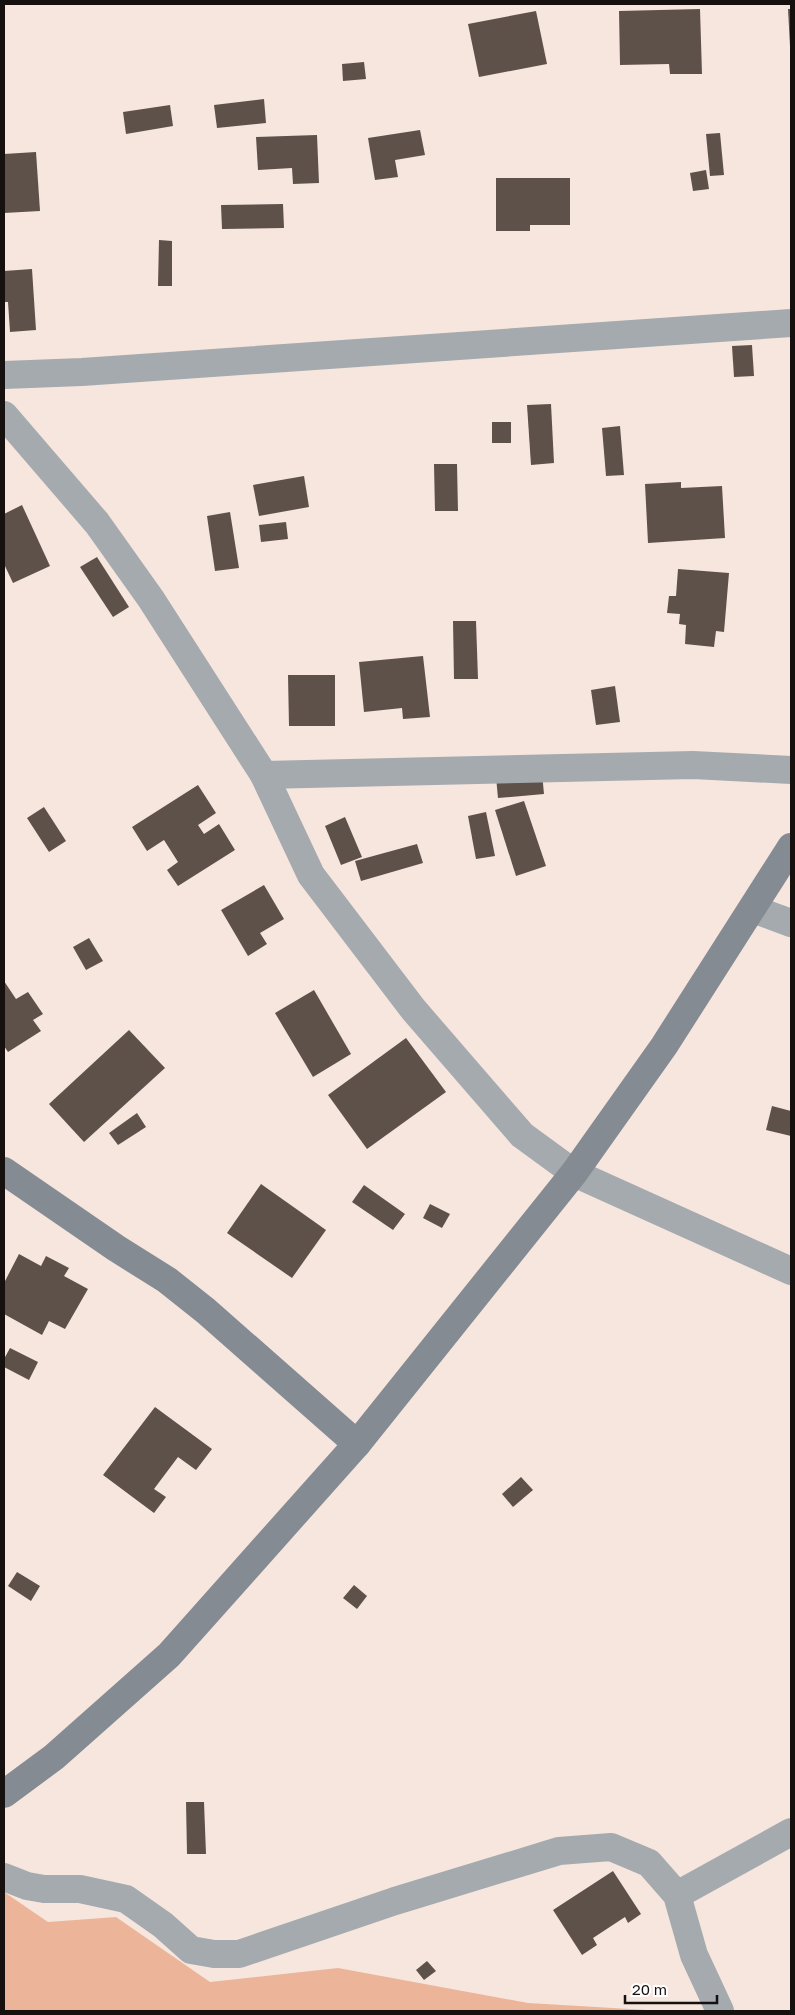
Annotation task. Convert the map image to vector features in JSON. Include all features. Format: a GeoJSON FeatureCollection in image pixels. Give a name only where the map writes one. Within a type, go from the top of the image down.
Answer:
{"type":"FeatureCollection","features":[{"type":"Feature","properties":{"kind":"main road"},"geometry":{"type":"LineString","coordinates":[[4,1794],[54,1757],[168,1655],[357,1444],[574,1174],[664,1046],[791,847]]}},
{"type":"Feature","properties":{"kind":"main road"},"geometry":{"type":"LineString","coordinates":[[4,1170],[116,1248],[167,1280],[357,1444]]}},
{"type":"Feature","properties":{"kind":"street"},"geometry":{"type":"LineString","coordinates":[[4,375],[82,372],[791,323]]}},
{"type":"Feature","properties":{"kind":"street"},"geometry":{"type":"LineString","coordinates":[[4,415],[97,523],[151,599],[264,775],[311,875],[413,1008],[522,1135],[574,1174],[791,1272]]}},
{"type":"Feature","properties":{"kind":"street"},"geometry":{"type":"LineString","coordinates":[[264,775],[693,765],[791,770]]}},
{"type":"Feature","properties":{"kind":"street"},"geometry":{"type":"LineString","coordinates":[[753,909],[791,923]]}},
{"type":"Feature","properties":{"kind":"street"},"geometry":{"type":"LineString","coordinates":[[676,1895],[791,1832]]}},
{"type":"Feature","properties":{"kind":"street"},"geometry":{"type":"LineString","coordinates":[[4,1877],[27,1886],[44,1889],[80,1889],[126,1899],[163,1926],[191,1950],[214,1954],[239,1954],[395,1901],[559,1851],[611,1846],[649,1863],[676,1895],[694,1955],[720,2011]]}},
{"type":"Feature","properties":{"kind":"shaded area"},"geometry":{"type":"Polygon","coordinates":[[[4,1892],[48,1922],[116,1917],[210,1982],[338,1968],[528,2003],[664,2011],[4,2011],[4,1892]]]}},
{"type":"Feature","properties":{"kind":"building"},"geometry":{"type":"Polygon","coordinates":[[[700,9],[702,74],[670,74],[669,64],[620,65],[619,11],[700,9]]]}},
{"type":"Feature","properties":{"kind":"building"},"geometry":{"type":"Polygon","coordinates":[[[788,9],[791,9],[791,46],[790,46],[788,9]]]}},
{"type":"Feature","properties":{"kind":"building"},"geometry":{"type":"Polygon","coordinates":[[[536,11],[547,64],[479,77],[468,24],[536,11]]]}},
{"type":"Feature","properties":{"kind":"building"},"geometry":{"type":"Polygon","coordinates":[[[364,62],[366,79],[343,81],[342,64],[364,62]]]}},
{"type":"Feature","properties":{"kind":"building"},"geometry":{"type":"Polygon","coordinates":[[[264,99],[266,123],[217,128],[214,105],[264,99]]]}},
{"type":"Feature","properties":{"kind":"building"},"geometry":{"type":"Polygon","coordinates":[[[170,105],[173,126],[126,134],[123,112],[170,105]]]}},
{"type":"Feature","properties":{"kind":"building"},"geometry":{"type":"Polygon","coordinates":[[[420,130],[425,155],[395,160],[398,177],[375,180],[368,138],[420,130]]]}},
{"type":"Feature","properties":{"kind":"building"},"geometry":{"type":"Polygon","coordinates":[[[720,133],[724,175],[710,176],[706,134],[720,133]]]}},
{"type":"Feature","properties":{"kind":"building"},"geometry":{"type":"Polygon","coordinates":[[[317,135],[319,183],[293,184],[292,168],[258,170],[256,137],[317,135]]]}},
{"type":"Feature","properties":{"kind":"building"},"geometry":{"type":"Polygon","coordinates":[[[36,152],[40,211],[4,213],[4,154],[36,152]]]}},
{"type":"Feature","properties":{"kind":"building"},"geometry":{"type":"Polygon","coordinates":[[[706,170],[709,189],[693,191],[690,173],[706,170]]]}},
{"type":"Feature","properties":{"kind":"building"},"geometry":{"type":"Polygon","coordinates":[[[496,178],[570,178],[570,225],[530,225],[530,231],[496,231],[496,178]]]}},
{"type":"Feature","properties":{"kind":"building"},"geometry":{"type":"Polygon","coordinates":[[[283,204],[284,228],[222,229],[221,205],[283,204]]]}},
{"type":"Feature","properties":{"kind":"building"},"geometry":{"type":"Polygon","coordinates":[[[159,240],[172,241],[172,286],[158,286],[159,240]]]}},
{"type":"Feature","properties":{"kind":"building"},"geometry":{"type":"Polygon","coordinates":[[[32,269],[36,330],[10,332],[8,302],[4,302],[4,271],[32,269]]]}},
{"type":"Feature","properties":{"kind":"building"},"geometry":{"type":"Polygon","coordinates":[[[752,345],[754,376],[734,377],[732,346],[752,345]]]}},
{"type":"Feature","properties":{"kind":"building"},"geometry":{"type":"Polygon","coordinates":[[[551,404],[554,463],[531,465],[527,405],[551,404]]]}},
{"type":"Feature","properties":{"kind":"building"},"geometry":{"type":"Polygon","coordinates":[[[492,422],[511,422],[511,443],[492,443],[492,422]]]}},
{"type":"Feature","properties":{"kind":"building"},"geometry":{"type":"Polygon","coordinates":[[[620,426],[624,475],[606,476],[602,428],[620,426]]]}},
{"type":"Feature","properties":{"kind":"building"},"geometry":{"type":"Polygon","coordinates":[[[434,464],[457,464],[458,511],[435,511],[434,464]]]}},
{"type":"Feature","properties":{"kind":"building"},"geometry":{"type":"Polygon","coordinates":[[[304,476],[309,507],[259,516],[253,485],[304,476]]]}},
{"type":"Feature","properties":{"kind":"building"},"geometry":{"type":"Polygon","coordinates":[[[681,482],[681,488],[722,486],[725,538],[648,543],[645,484],[681,482]]]}},
{"type":"Feature","properties":{"kind":"building"},"geometry":{"type":"Polygon","coordinates":[[[22,505],[50,566],[13,583],[4,564],[4,514],[22,505]]]}},
{"type":"Feature","properties":{"kind":"building"},"geometry":{"type":"Polygon","coordinates":[[[230,512],[239,568],[215,571],[207,516],[230,512]]]}},
{"type":"Feature","properties":{"kind":"building"},"geometry":{"type":"Polygon","coordinates":[[[286,522],[288,539],[261,542],[259,525],[286,522]]]}},
{"type":"Feature","properties":{"kind":"building"},"geometry":{"type":"Polygon","coordinates":[[[97,557],[129,607],[113,617],[80,567],[97,557]]]}},
{"type":"Feature","properties":{"kind":"building"},"geometry":{"type":"Polygon","coordinates":[[[678,569],[729,573],[724,632],[716,631],[714,647],[685,644],[686,625],[679,624],[680,614],[667,613],[669,596],[676,596],[678,569]]]}},
{"type":"Feature","properties":{"kind":"building"},"geometry":{"type":"Polygon","coordinates":[[[453,621],[476,621],[478,679],[454,679],[453,621]]]}},
{"type":"Feature","properties":{"kind":"building"},"geometry":{"type":"Polygon","coordinates":[[[423,656],[430,717],[403,719],[402,708],[364,712],[359,662],[423,656]]]}},
{"type":"Feature","properties":{"kind":"building"},"geometry":{"type":"Polygon","coordinates":[[[288,675],[335,675],[335,726],[289,726],[288,675]]]}},
{"type":"Feature","properties":{"kind":"building"},"geometry":{"type":"Polygon","coordinates":[[[615,686],[620,722],[596,725],[591,690],[615,686]]]}},
{"type":"Feature","properties":{"kind":"building"},"geometry":{"type":"Polygon","coordinates":[[[542,773],[544,794],[498,798],[496,777],[542,773]]]}},
{"type":"Feature","properties":{"kind":"building"},"geometry":{"type":"Polygon","coordinates":[[[198,785],[216,813],[198,825],[204,834],[219,824],[235,850],[178,886],[167,870],[178,862],[164,840],[147,851],[132,827],[198,785]]]}},
{"type":"Feature","properties":{"kind":"building"},"geometry":{"type":"Polygon","coordinates":[[[524,801],[546,866],[516,876],[495,810],[524,801]]]}},
{"type":"Feature","properties":{"kind":"building"},"geometry":{"type":"Polygon","coordinates":[[[44,807],[66,841],[49,852],[27,818],[44,807]]]}},
{"type":"Feature","properties":{"kind":"building"},"geometry":{"type":"Polygon","coordinates":[[[486,812],[495,856],[476,859],[468,816],[486,812]]]}},
{"type":"Feature","properties":{"kind":"building"},"geometry":{"type":"Polygon","coordinates":[[[345,817],[362,857],[341,865],[325,826],[345,817]]]}},
{"type":"Feature","properties":{"kind":"building"},"geometry":{"type":"Polygon","coordinates":[[[417,844],[423,863],[361,881],[355,861],[417,844]]]}},
{"type":"Feature","properties":{"kind":"building"},"geometry":{"type":"Polygon","coordinates":[[[264,885],[284,919],[260,933],[267,944],[248,956],[221,910],[264,885]]]}},
{"type":"Feature","properties":{"kind":"building"},"geometry":{"type":"Polygon","coordinates":[[[89,938],[103,961],[86,970],[73,947],[89,938]]]}},
{"type":"Feature","properties":{"kind":"building"},"geometry":{"type":"Polygon","coordinates":[[[4,981],[16,999],[28,992],[43,1014],[33,1020],[41,1031],[8,1052],[4,1046],[4,981]]]}},
{"type":"Feature","properties":{"kind":"building"},"geometry":{"type":"Polygon","coordinates":[[[314,990],[351,1054],[313,1077],[275,1013],[314,990]]]}},
{"type":"Feature","properties":{"kind":"building"},"geometry":{"type":"Polygon","coordinates":[[[129,1030],[165,1068],[84,1142],[49,1104],[129,1030]]]}},
{"type":"Feature","properties":{"kind":"building"},"geometry":{"type":"Polygon","coordinates":[[[406,1038],[446,1092],[367,1149],[328,1095],[406,1038]]]}},
{"type":"Feature","properties":{"kind":"building"},"geometry":{"type":"Polygon","coordinates":[[[772,1106],[791,1111],[791,1136],[766,1130],[772,1106]]]}},
{"type":"Feature","properties":{"kind":"building"},"geometry":{"type":"Polygon","coordinates":[[[137,1113],[146,1127],[118,1145],[109,1133],[137,1113]]]}},
{"type":"Feature","properties":{"kind":"building"},"geometry":{"type":"Polygon","coordinates":[[[261,1184],[326,1230],[292,1278],[227,1233],[261,1184]]]}},
{"type":"Feature","properties":{"kind":"building"},"geometry":{"type":"Polygon","coordinates":[[[364,1185],[405,1214],[393,1230],[352,1202],[364,1185]]]}},
{"type":"Feature","properties":{"kind":"building"},"geometry":{"type":"Polygon","coordinates":[[[430,1204],[450,1214],[442,1228],[423,1218],[430,1204]]]}},
{"type":"Feature","properties":{"kind":"building"},"geometry":{"type":"Polygon","coordinates":[[[19,1254],[41,1266],[46,1256],[69,1268],[64,1276],[88,1289],[65,1329],[49,1321],[42,1335],[4,1314],[4,1283],[19,1254]]]}},
{"type":"Feature","properties":{"kind":"building"},"geometry":{"type":"Polygon","coordinates":[[[10,1348],[38,1362],[29,1380],[4,1367],[4,1359],[10,1348]]]}},
{"type":"Feature","properties":{"kind":"building"},"geometry":{"type":"Polygon","coordinates":[[[155,1407],[212,1449],[196,1470],[178,1457],[154,1489],[166,1497],[154,1513],[103,1475],[155,1407]]]}},
{"type":"Feature","properties":{"kind":"building"},"geometry":{"type":"Polygon","coordinates":[[[521,1477],[533,1490],[513,1507],[502,1494],[521,1477]]]}},
{"type":"Feature","properties":{"kind":"building"},"geometry":{"type":"Polygon","coordinates":[[[17,1572],[40,1586],[31,1601],[8,1586],[17,1572]]]}},
{"type":"Feature","properties":{"kind":"building"},"geometry":{"type":"Polygon","coordinates":[[[354,1585],[367,1596],[357,1609],[343,1598],[354,1585]]]}},
{"type":"Feature","properties":{"kind":"building"},"geometry":{"type":"Polygon","coordinates":[[[186,1802],[204,1802],[206,1854],[187,1854],[186,1802]]]}},
{"type":"Feature","properties":{"kind":"building"},"geometry":{"type":"Polygon","coordinates":[[[613,1871],[641,1914],[628,1923],[625,1917],[593,1938],[597,1945],[582,1955],[553,1910],[613,1871]]]}},
{"type":"Feature","properties":{"kind":"building"},"geometry":{"type":"Polygon","coordinates":[[[427,1961],[436,1971],[424,1980],[416,1970],[427,1961]]]}}]}
